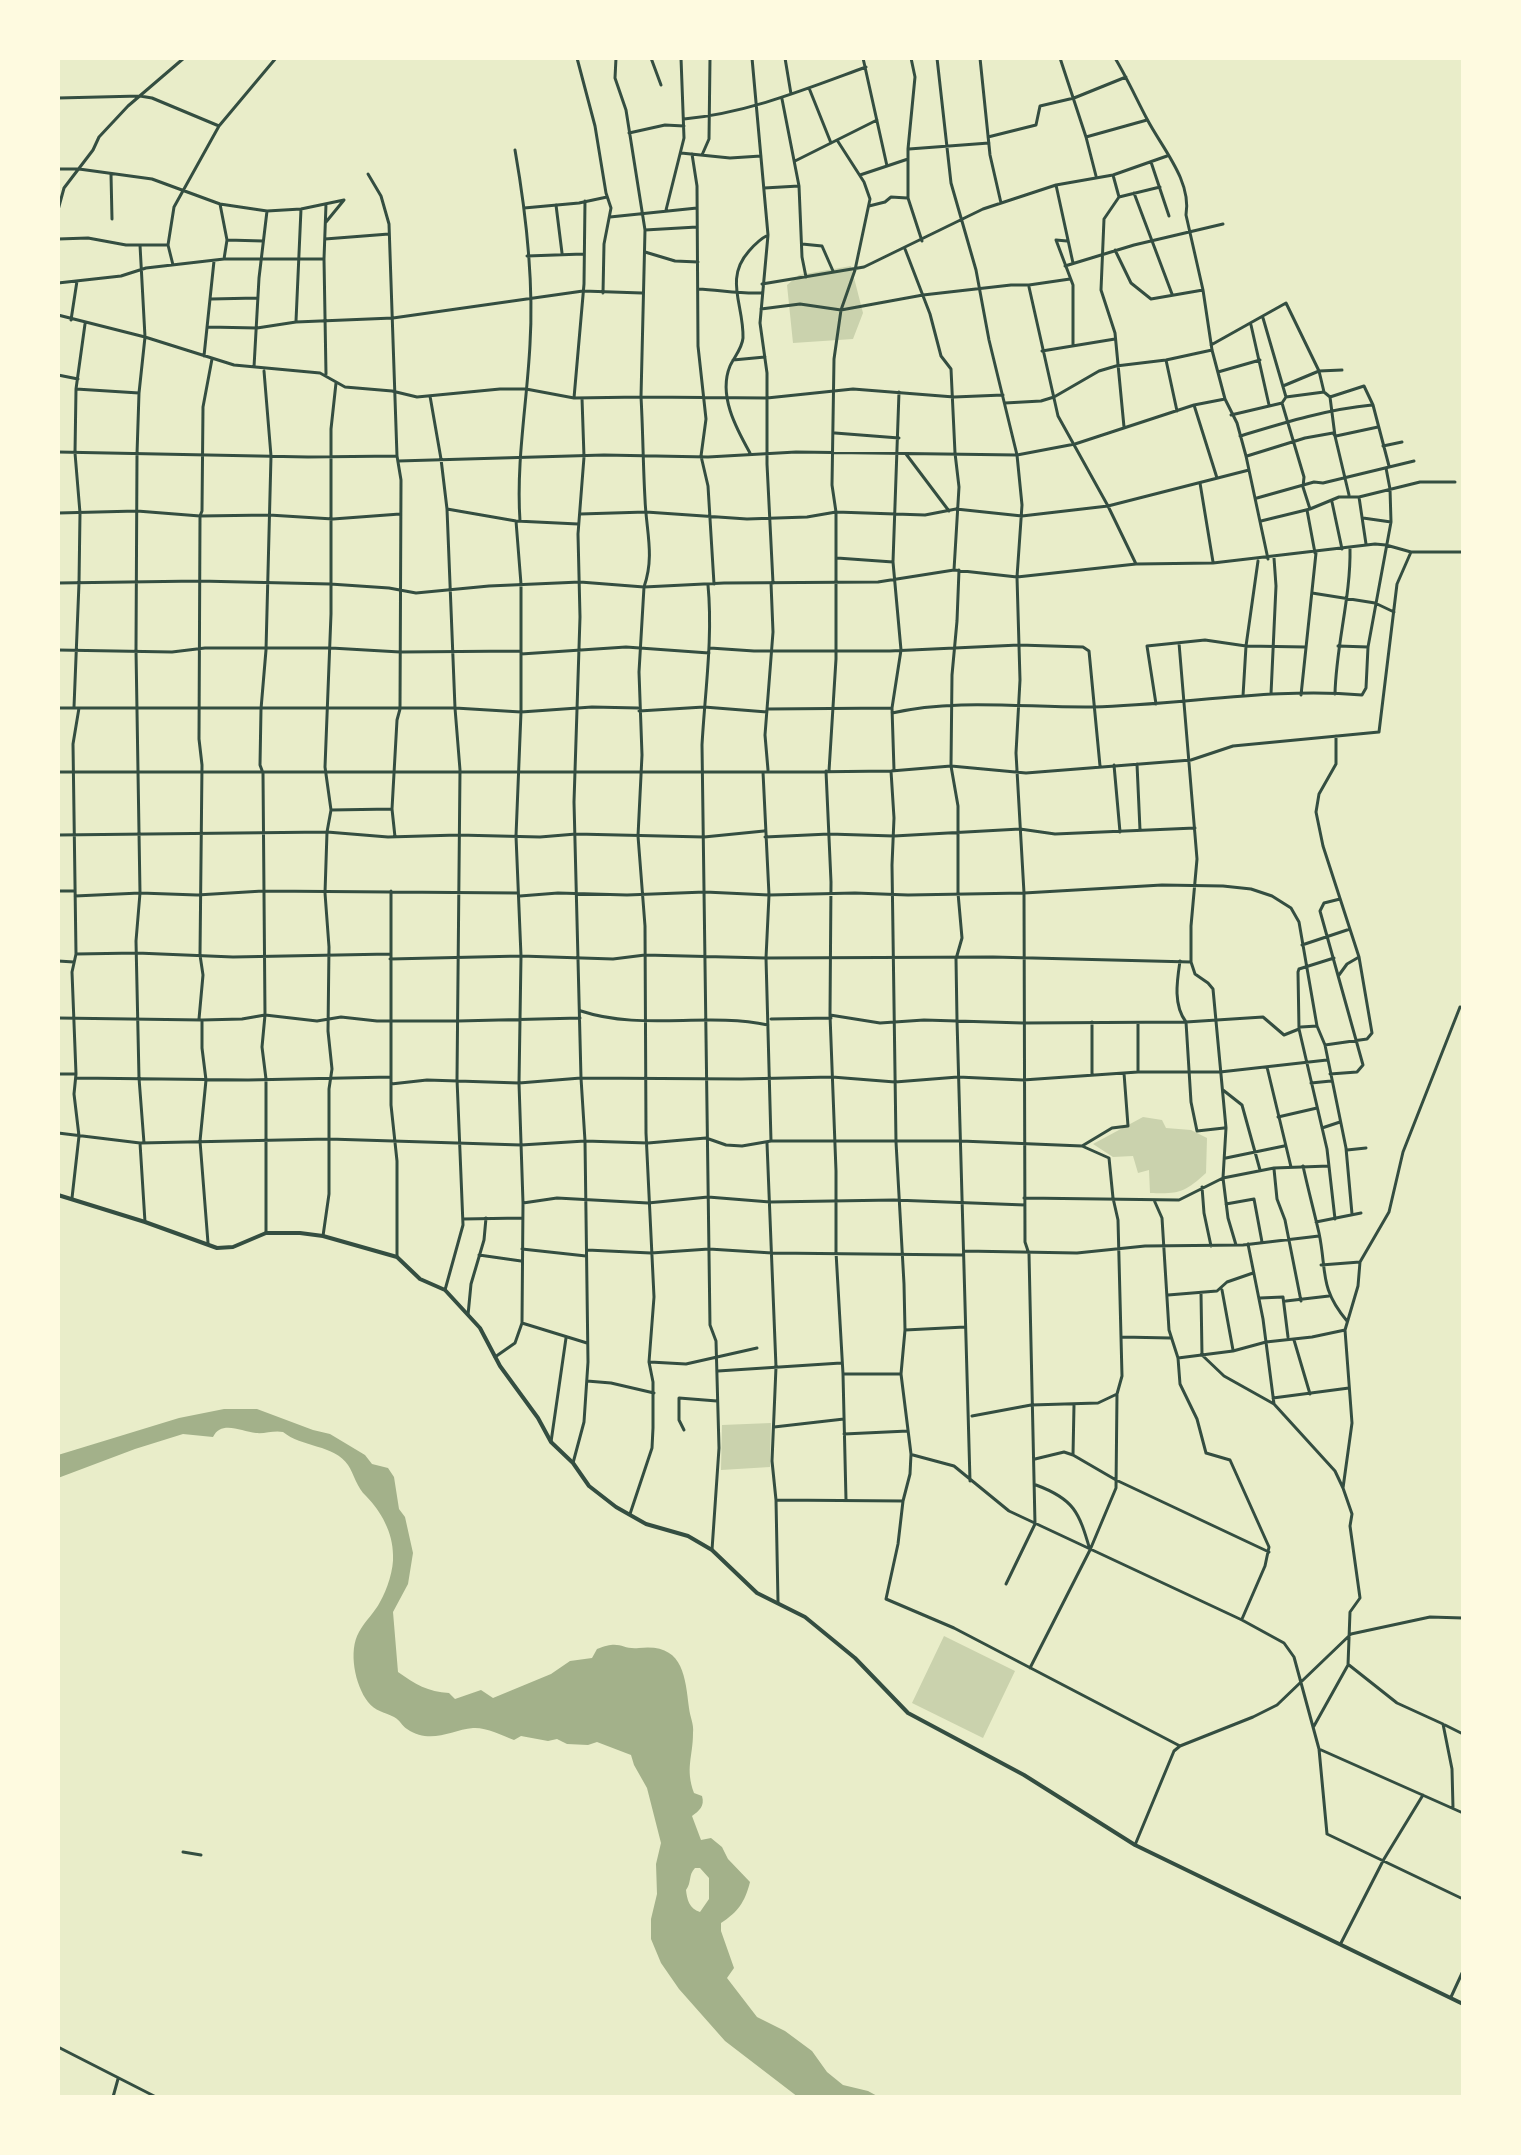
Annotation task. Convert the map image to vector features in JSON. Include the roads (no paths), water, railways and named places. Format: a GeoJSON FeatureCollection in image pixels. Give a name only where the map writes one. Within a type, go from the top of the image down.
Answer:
{"type":"FeatureCollection","features":[{"type":"Feature","properties":{"kind":"street"},"geometry":{"type":"LineString","coordinates":[[58,210],[64,188],[99,137],[184,58]]}},
{"type":"Feature","properties":{"kind":"street"},"geometry":{"type":"LineString","coordinates":[[173,266],[168,245],[173,211],[183,190],[219,126],[276,58]]}},
{"type":"Feature","properties":{"kind":"street"},"geometry":{"type":"LineString","coordinates":[[577,58],[595,126],[611,208],[604,244],[603,293]]}},
{"type":"Feature","properties":{"kind":"street"},"geometry":{"type":"LineString","coordinates":[[616,58],[615,78],[629,133],[645,230],[641,397],[651,558],[644,587],[641,649],[638,836],[643,894],[648,1203],[654,1297],[649,1362],[654,1393],[652,1448],[630,1514]]}},
{"type":"Feature","properties":{"kind":"street"},"geometry":{"type":"LineString","coordinates":[[651,58],[661,85]]}},
{"type":"Feature","properties":{"kind":"street"},"geometry":{"type":"LineString","coordinates":[[666,210],[681,153],[684,126],[681,58]]}},
{"type":"Feature","properties":{"kind":"street"},"geometry":{"type":"LineString","coordinates":[[702,155],[709,139],[711,117],[710,58]]}},
{"type":"Feature","properties":{"kind":"street"},"geometry":{"type":"LineString","coordinates":[[752,58],[768,235],[760,309],[761,337],[766,357],[773,632],[765,735],[764,834],[769,895],[766,958],[776,1367],[772,1461],[778,1604]]}},
{"type":"Feature","properties":{"kind":"street"},"geometry":{"type":"LineString","coordinates":[[785,58],[791,95]]}},
{"type":"Feature","properties":{"kind":"street"},"geometry":{"type":"LineString","coordinates":[[863,58],[887,166]]}},
{"type":"Feature","properties":{"kind":"street"},"geometry":{"type":"LineString","coordinates":[[911,58],[915,77],[908,149],[908,198],[922,241]]}},
{"type":"Feature","properties":{"kind":"street"},"geometry":{"type":"LineString","coordinates":[[937,58],[951,183],[963,220],[1017,455],[1022,516],[1017,577],[1017,772],[1024,893],[1025,1242],[1029,1254],[1032,1445],[1036,1485],[1035,1524],[1006,1584]]}},
{"type":"Feature","properties":{"kind":"street"},"geometry":{"type":"LineString","coordinates":[[980,58],[988,137],[1001,203]]}},
{"type":"Feature","properties":{"kind":"street"},"geometry":{"type":"LineString","coordinates":[[1060,58],[1096,176]]}},
{"type":"Feature","properties":{"kind":"street"},"geometry":{"type":"LineString","coordinates":[[1115,58],[1169,156],[1187,198],[1186,215],[1203,290],[1211,348],[1225,399],[1246,456],[1268,559]]}},
{"type":"Feature","properties":{"kind":"street"},"geometry":{"type":"LineString","coordinates":[[684,119],[711,117],[782,99],[866,67]]}},
{"type":"Feature","properties":{"kind":"street"},"geometry":{"type":"LineString","coordinates":[[988,137],[1036,125],[1040,106],[1074,98],[1126,77]]}},
{"type":"Feature","properties":{"kind":"street"},"geometry":{"type":"LineString","coordinates":[[809,88],[831,143]]}},
{"type":"Feature","properties":{"kind":"street"},"geometry":{"type":"LineString","coordinates":[[58,98],[140,96],[163,102],[219,126]]}},
{"type":"Feature","properties":{"kind":"street"},"geometry":{"type":"LineString","coordinates":[[782,99],[799,186],[806,277]]}},
{"type":"Feature","properties":{"kind":"street"},"geometry":{"type":"LineString","coordinates":[[795,161],[877,120]]}},
{"type":"Feature","properties":{"kind":"street"},"geometry":{"type":"LineString","coordinates":[[1086,137],[1147,120]]}},
{"type":"Feature","properties":{"kind":"street"},"geometry":{"type":"LineString","coordinates":[[629,133],[665,125],[684,126]]}},
{"type":"Feature","properties":{"kind":"street"},"geometry":{"type":"LineString","coordinates":[[837,140],[868,191],[869,206],[835,342],[832,453],[836,582],[828,771],[829,937],[832,957],[830,1016],[846,1500]]}},
{"type":"Feature","properties":{"kind":"street"},"geometry":{"type":"LineString","coordinates":[[908,149],[989,143]]}},
{"type":"Feature","properties":{"kind":"street"},"geometry":{"type":"LineString","coordinates":[[495,1357],[515,1343],[522,1323],[521,956],[516,836],[521,712],[518,521],[519,457],[532,299],[515,150]]}},
{"type":"Feature","properties":{"kind":"street"},"geometry":{"type":"LineString","coordinates":[[681,153],[736,158],[761,156]]}},
{"type":"Feature","properties":{"kind":"street"},"geometry":{"type":"LineString","coordinates":[[692,154],[697,208],[698,346],[706,419],[701,456],[708,486],[711,584],[702,772],[710,1325],[716,1341],[719,1448],[712,1550]]}},
{"type":"Feature","properties":{"kind":"street"},"geometry":{"type":"LineString","coordinates":[[762,284],[855,270],[922,241],[983,209],[1056,185],[1113,175],[1169,156]]}},
{"type":"Feature","properties":{"kind":"street"},"geometry":{"type":"LineString","coordinates":[[860,175],[908,159]]}},
{"type":"Feature","properties":{"kind":"street"},"geometry":{"type":"LineString","coordinates":[[1151,162],[1169,216]]}},
{"type":"Feature","properties":{"kind":"street"},"geometry":{"type":"LineString","coordinates":[[58,169],[152,179],[220,204],[267,211],[301,209],[344,200],[325,223]]}},
{"type":"Feature","properties":{"kind":"street"},"geometry":{"type":"LineString","coordinates":[[111,174],[112,219]]}},
{"type":"Feature","properties":{"kind":"street"},"geometry":{"type":"LineString","coordinates":[[368,174],[384,204],[389,234],[396,391],[400,514],[400,709],[392,809],[395,837]]}},
{"type":"Feature","properties":{"kind":"street"},"geometry":{"type":"LineString","coordinates":[[1113,175],[1119,197]]}},
{"type":"Feature","properties":{"kind":"street"},"geometry":{"type":"LineString","coordinates":[[1056,185],[1073,263]]}},
{"type":"Feature","properties":{"kind":"street"},"geometry":{"type":"LineString","coordinates":[[764,188],[799,186]]}},
{"type":"Feature","properties":{"kind":"street"},"geometry":{"type":"LineString","coordinates":[[1124,428],[1115,339],[1111,317],[1102,298],[1104,219],[1119,197],[1160,187]]}},
{"type":"Feature","properties":{"kind":"street"},"geometry":{"type":"LineString","coordinates":[[1134,193],[1172,295]]}},
{"type":"Feature","properties":{"kind":"street"},"geometry":{"type":"LineString","coordinates":[[524,208],[607,197]]}},
{"type":"Feature","properties":{"kind":"street"},"geometry":{"type":"LineString","coordinates":[[869,206],[891,197],[908,198]]}},
{"type":"Feature","properties":{"kind":"street"},"geometry":{"type":"LineString","coordinates":[[574,398],[583,291],[585,201]]}},
{"type":"Feature","properties":{"kind":"street"},"geometry":{"type":"LineString","coordinates":[[220,204],[227,240],[224,259]]}},
{"type":"Feature","properties":{"kind":"street"},"geometry":{"type":"LineString","coordinates":[[326,204],[326,374]]}},
{"type":"Feature","properties":{"kind":"street"},"geometry":{"type":"LineString","coordinates":[[556,205],[562,254]]}},
{"type":"Feature","properties":{"kind":"street"},"geometry":{"type":"LineString","coordinates":[[610,217],[697,208]]}},
{"type":"Feature","properties":{"kind":"street"},"geometry":{"type":"LineString","coordinates":[[296,322],[301,209]]}},
{"type":"Feature","properties":{"kind":"street"},"geometry":{"type":"LineString","coordinates":[[254,368],[257,298],[267,211]]}},
{"type":"Feature","properties":{"kind":"street"},"geometry":{"type":"LineString","coordinates":[[1065,266],[1115,250],[1223,224]]}},
{"type":"Feature","properties":{"kind":"street"},"geometry":{"type":"LineString","coordinates":[[645,230],[697,227]]}},
{"type":"Feature","properties":{"kind":"street"},"geometry":{"type":"LineString","coordinates":[[325,240],[389,234]]}},
{"type":"Feature","properties":{"kind":"street"},"geometry":{"type":"LineString","coordinates":[[750,453],[734,424],[727,396],[727,375],[743,337],[737,294],[738,264],[756,243],[768,235]]}},
{"type":"Feature","properties":{"kind":"street"},"geometry":{"type":"LineString","coordinates":[[58,239],[88,238],[140,245],[168,245]]}},
{"type":"Feature","properties":{"kind":"street"},"geometry":{"type":"LineString","coordinates":[[227,240],[265,241]]}},
{"type":"Feature","properties":{"kind":"street"},"geometry":{"type":"LineString","coordinates":[[1067,241],[1056,240],[1074,288],[1073,346]]}},
{"type":"Feature","properties":{"kind":"street"},"geometry":{"type":"LineString","coordinates":[[802,244],[822,246],[834,273]]}},
{"type":"Feature","properties":{"kind":"street"},"geometry":{"type":"LineString","coordinates":[[140,245],[145,337],[137,454],[140,893],[136,941],[145,1222]]}},
{"type":"Feature","properties":{"kind":"street"},"geometry":{"type":"LineString","coordinates":[[905,249],[941,356],[951,369],[959,487],[951,766],[958,806],[958,893],[962,938],[956,959],[970,1481]]}},
{"type":"Feature","properties":{"kind":"street"},"geometry":{"type":"LineString","coordinates":[[1115,250],[1131,283],[1148,297],[1203,290]]}},
{"type":"Feature","properties":{"kind":"street"},"geometry":{"type":"LineString","coordinates":[[645,252],[675,261],[698,262]]}},
{"type":"Feature","properties":{"kind":"street"},"geometry":{"type":"LineString","coordinates":[[527,256],[584,254]]}},
{"type":"Feature","properties":{"kind":"street"},"geometry":{"type":"LineString","coordinates":[[58,283],[224,259],[324,259]]}},
{"type":"Feature","properties":{"kind":"street"},"geometry":{"type":"LineString","coordinates":[[204,356],[214,261]]}},
{"type":"Feature","properties":{"kind":"street"},"geometry":{"type":"LineString","coordinates":[[760,309],[800,304],[841,310],[923,295],[1070,279]]}},
{"type":"Feature","properties":{"kind":"street"},"geometry":{"type":"LineString","coordinates":[[71,320],[77,281]]}},
{"type":"Feature","properties":{"kind":"street"},"geometry":{"type":"LineString","coordinates":[[1029,285],[1058,416],[1136,564]]}},
{"type":"Feature","properties":{"kind":"street"},"geometry":{"type":"LineString","coordinates":[[698,289],[728,290],[737,294],[761,293]]}},
{"type":"Feature","properties":{"kind":"street"},"geometry":{"type":"LineString","coordinates":[[208,327],[257,328],[296,322],[393,318],[583,291],[642,293]]}},
{"type":"Feature","properties":{"kind":"street"},"geometry":{"type":"LineString","coordinates":[[211,299],[257,298]]}},
{"type":"Feature","properties":{"kind":"street"},"geometry":{"type":"LineString","coordinates":[[1005,403],[1041,401],[1054,397],[1099,371],[1166,360],[1211,348],[1286,303],[1319,371],[1324,392],[1330,397],[1335,436],[1349,496]]}},
{"type":"Feature","properties":{"kind":"street"},"geometry":{"type":"LineString","coordinates":[[58,315],[145,337],[212,359],[254,368],[326,374],[345,387],[396,391],[408,396],[526,389],[574,398],[767,398],[870,389],[954,397],[1003,395]]}},
{"type":"Feature","properties":{"kind":"street"},"geometry":{"type":"LineString","coordinates":[[1263,318],[1286,397]]}},
{"type":"Feature","properties":{"kind":"street"},"geometry":{"type":"LineString","coordinates":[[72,1199],[79,1136],[74,1094],[72,972],[76,954],[73,744],[80,513],[75,453],[76,389],[85,324]]}},
{"type":"Feature","properties":{"kind":"street"},"geometry":{"type":"LineString","coordinates":[[1251,325],[1269,405]]}},
{"type":"Feature","properties":{"kind":"street"},"geometry":{"type":"LineString","coordinates":[[1042,351],[1115,339]]}},
{"type":"Feature","properties":{"kind":"street"},"geometry":{"type":"LineString","coordinates":[[733,360],[766,357]]}},
{"type":"Feature","properties":{"kind":"street"},"geometry":{"type":"LineString","coordinates":[[208,1245],[200,1141],[206,1080],[202,1048],[203,975],[200,955],[199,581],[203,407],[212,359]]}},
{"type":"Feature","properties":{"kind":"street"},"geometry":{"type":"LineString","coordinates":[[1166,360],[1177,411]]}},
{"type":"Feature","properties":{"kind":"street"},"geometry":{"type":"LineString","coordinates":[[1218,372],[1260,360]]}},
{"type":"Feature","properties":{"kind":"street"},"geometry":{"type":"LineString","coordinates":[[264,369],[271,456],[260,765],[263,773],[265,1015],[262,1047],[266,1079],[266,1233]]}},
{"type":"Feature","properties":{"kind":"street"},"geometry":{"type":"LineString","coordinates":[[1283,386],[1319,371],[1342,370]]}},
{"type":"Feature","properties":{"kind":"street"},"geometry":{"type":"LineString","coordinates":[[58,375],[78,379]]}},
{"type":"Feature","properties":{"kind":"street"},"geometry":{"type":"LineString","coordinates":[[323,1236],[329,1194],[331,1080],[325,893],[327,832],[331,810],[325,767],[331,648],[331,429],[337,381]]}},
{"type":"Feature","properties":{"kind":"street"},"geometry":{"type":"LineString","coordinates":[[58,708],[455,708],[521,712],[577,707],[767,710],[832,707],[892,711],[951,706],[1094,707],[1186,703],[1271,694],[1362,695],[1365,693],[1368,647],[1391,522],[1390,489],[1373,405],[1364,386],[1330,397]]}},
{"type":"Feature","properties":{"kind":"street"},"geometry":{"type":"LineString","coordinates":[[76,389],[139,393]]}},
{"type":"Feature","properties":{"kind":"street"},"geometry":{"type":"LineString","coordinates":[[899,392],[893,513],[893,562],[901,650],[892,711],[894,1022],[905,1330],[901,1374],[911,1454],[898,1544],[886,1599],[954,1628],[1180,1746]]}},
{"type":"Feature","properties":{"kind":"street"},"geometry":{"type":"LineString","coordinates":[[1231,415],[1282,403],[1286,397],[1324,392]]}},
{"type":"Feature","properties":{"kind":"street"},"geometry":{"type":"LineString","coordinates":[[430,396],[447,509],[460,770],[457,1079],[463,1219],[445,1290]]}},
{"type":"Feature","properties":{"kind":"street"},"geometry":{"type":"LineString","coordinates":[[573,1463],[584,1422],[587,1381],[585,1141],[575,772],[580,650],[578,524],[584,457],[582,398]]}},
{"type":"Feature","properties":{"kind":"street"},"geometry":{"type":"LineString","coordinates":[[58,452],[398,459],[796,452],[1017,455],[1075,444],[1194,405],[1225,399]]}},
{"type":"Feature","properties":{"kind":"street"},"geometry":{"type":"LineString","coordinates":[[1282,403],[1304,477],[1303,487],[1316,553],[1301,695]]}},
{"type":"Feature","properties":{"kind":"street"},"geometry":{"type":"LineString","coordinates":[[1194,405],[1217,478]]}},
{"type":"Feature","properties":{"kind":"street"},"geometry":{"type":"LineString","coordinates":[[1240,436],[1288,422],[1373,405]]}},
{"type":"Feature","properties":{"kind":"street"},"geometry":{"type":"LineString","coordinates":[[1246,456],[1314,436],[1333,433],[1335,436],[1378,427]]}},
{"type":"Feature","properties":{"kind":"street"},"geometry":{"type":"LineString","coordinates":[[834,433],[899,438]]}},
{"type":"Feature","properties":{"kind":"street"},"geometry":{"type":"LineString","coordinates":[[1383,446],[1402,442]]}},
{"type":"Feature","properties":{"kind":"street"},"geometry":{"type":"LineString","coordinates":[[906,454],[949,511]]}},
{"type":"Feature","properties":{"kind":"street"},"geometry":{"type":"LineString","coordinates":[[1257,498],[1314,482],[1323,483],[1414,461]]}},
{"type":"Feature","properties":{"kind":"street"},"geometry":{"type":"LineString","coordinates":[[580,514],[646,512],[771,518],[836,512],[925,515],[956,509],[1022,516],[1108,506],[1249,470]]}},
{"type":"Feature","properties":{"kind":"street"},"geometry":{"type":"LineString","coordinates":[[1261,521],[1309,510],[1339,497],[1359,497],[1429,481],[1455,482]]}},
{"type":"Feature","properties":{"kind":"street"},"geometry":{"type":"LineString","coordinates":[[1200,483],[1213,563]]}},
{"type":"Feature","properties":{"kind":"street"},"geometry":{"type":"LineString","coordinates":[[1359,497],[1366,545]]}},
{"type":"Feature","properties":{"kind":"street"},"geometry":{"type":"LineString","coordinates":[[1332,502],[1342,549]]}},
{"type":"Feature","properties":{"kind":"street"},"geometry":{"type":"LineString","coordinates":[[447,509],[518,521],[578,524]]}},
{"type":"Feature","properties":{"kind":"street"},"geometry":{"type":"LineString","coordinates":[[58,513],[137,511],[200,516],[269,515],[333,519],[400,514]]}},
{"type":"Feature","properties":{"kind":"street"},"geometry":{"type":"LineString","coordinates":[[1363,518],[1391,522]]}},
{"type":"Feature","properties":{"kind":"street"},"geometry":{"type":"LineString","coordinates":[[58,583],[199,581],[330,584],[416,593],[580,582],[644,587],[836,582],[894,579],[956,570],[1017,577],[1136,564],[1258,560],[1366,545],[1386,545],[1411,552],[1463,552]]}},
{"type":"Feature","properties":{"kind":"street"},"geometry":{"type":"LineString","coordinates":[[1335,694],[1350,548]]}},
{"type":"Feature","properties":{"kind":"street"},"geometry":{"type":"LineString","coordinates":[[58,772],[766,772],[951,766],[1017,772],[1191,760],[1233,746],[1379,732],[1398,579],[1411,552]]}},
{"type":"Feature","properties":{"kind":"street"},"geometry":{"type":"LineString","coordinates":[[835,558],[893,562]]}},
{"type":"Feature","properties":{"kind":"street"},"geometry":{"type":"LineString","coordinates":[[1271,694],[1274,558]]}},
{"type":"Feature","properties":{"kind":"street"},"geometry":{"type":"LineString","coordinates":[[1243,696],[1246,646],[1258,560]]}},
{"type":"Feature","properties":{"kind":"street"},"geometry":{"type":"LineString","coordinates":[[1311,593],[1375,603],[1394,612]]}},
{"type":"Feature","properties":{"kind":"street"},"geometry":{"type":"LineString","coordinates":[[1156,704],[1147,646],[1216,640],[1246,646],[1306,647]]}},
{"type":"Feature","properties":{"kind":"street"},"geometry":{"type":"LineString","coordinates":[[1179,643],[1197,859],[1191,962],[1195,974],[1213,989],[1226,1128],[1223,1178],[1236,1245]]}},
{"type":"Feature","properties":{"kind":"street"},"geometry":{"type":"LineString","coordinates":[[58,650],[770,651],[1019,645],[1087,648],[1100,767]]}},
{"type":"Feature","properties":{"kind":"street"},"geometry":{"type":"LineString","coordinates":[[1338,646],[1368,647]]}},
{"type":"Feature","properties":{"kind":"street"},"geometry":{"type":"LineString","coordinates":[[1325,1045],[1367,1039],[1372,1033],[1359,957],[1323,846],[1316,812],[1319,794],[1336,764],[1336,736]]}},
{"type":"Feature","properties":{"kind":"street"},"geometry":{"type":"LineString","coordinates":[[1137,764],[1140,830]]}},
{"type":"Feature","properties":{"kind":"street"},"geometry":{"type":"LineString","coordinates":[[1114,765],[1120,832]]}},
{"type":"Feature","properties":{"kind":"street"},"geometry":{"type":"LineString","coordinates":[[331,810],[392,809]]}},
{"type":"Feature","properties":{"kind":"street"},"geometry":{"type":"LineString","coordinates":[[58,835],[327,832],[395,837],[576,834],[894,836],[1020,829],[1055,834],[1195,828]]}},
{"type":"Feature","properties":{"kind":"street"},"geometry":{"type":"LineString","coordinates":[[58,891],[75,894],[201,895],[263,891],[893,895],[1194,885],[1251,889],[1272,896],[1297,915],[1317,1026],[1325,1045],[1347,1150],[1352,1214]]}},
{"type":"Feature","properties":{"kind":"street"},"geometry":{"type":"LineString","coordinates":[[391,891],[391,1084],[397,1161],[397,1257]]}},
{"type":"Feature","properties":{"kind":"street"},"geometry":{"type":"LineString","coordinates":[[1330,1074],[1355,1073],[1361,1070],[1363,1063],[1354,1041],[1320,909],[1324,903],[1340,899]]}},
{"type":"Feature","properties":{"kind":"street"},"geometry":{"type":"LineString","coordinates":[[1302,945],[1350,929]]}},
{"type":"Feature","properties":{"kind":"street"},"geometry":{"type":"LineString","coordinates":[[76,954],[613,959],[645,955],[766,958],[895,956],[1191,962]]}},
{"type":"Feature","properties":{"kind":"street"},"geometry":{"type":"LineString","coordinates":[[1339,975],[1347,964],[1359,957]]}},
{"type":"Feature","properties":{"kind":"street"},"geometry":{"type":"LineString","coordinates":[[1334,958],[1299,969],[1298,972],[1300,1028],[1329,1166],[1335,1219]]}},
{"type":"Feature","properties":{"kind":"street"},"geometry":{"type":"LineString","coordinates":[[58,961],[74,962]]}},
{"type":"Feature","properties":{"kind":"street"},"geometry":{"type":"LineString","coordinates":[[1180,961],[1177,997],[1186,1022],[1191,1102],[1197,1131],[1226,1128]]}},
{"type":"Feature","properties":{"kind":"street"},"geometry":{"type":"LineString","coordinates":[[1343,1488],[1352,1423],[1345,1330],[1358,1286],[1360,1262],[1389,1212],[1403,1152],[1460,1007]]}},
{"type":"Feature","properties":{"kind":"street"},"geometry":{"type":"LineString","coordinates":[[580,1011],[617,1021],[706,1019],[769,1022],[830,1016],[871,1023],[957,1020],[1023,1023],[1186,1022],[1263,1017],[1284,1035],[1300,1028],[1317,1026]]}},
{"type":"Feature","properties":{"kind":"street"},"geometry":{"type":"LineString","coordinates":[[58,1018],[201,1019],[265,1015],[317,1021],[330,1018],[458,1021],[580,1018]]}},
{"type":"Feature","properties":{"kind":"street"},"geometry":{"type":"LineString","coordinates":[[1092,1022],[1092,1074]]}},
{"type":"Feature","properties":{"kind":"street"},"geometry":{"type":"LineString","coordinates":[[1138,1022],[1138,1072]]}},
{"type":"Feature","properties":{"kind":"street"},"geometry":{"type":"LineString","coordinates":[[391,1084],[457,1079],[519,1083],[581,1078],[708,1080],[832,1077],[895,1082],[958,1077],[1023,1080],[1138,1072],[1220,1072],[1327,1060]]}},
{"type":"Feature","properties":{"kind":"street"},"geometry":{"type":"LineString","coordinates":[[1267,1067],[1291,1167]]}},
{"type":"Feature","properties":{"kind":"street"},"geometry":{"type":"LineString","coordinates":[[1082,1146],[1112,1128],[1128,1126],[1124,1073]]}},
{"type":"Feature","properties":{"kind":"street"},"geometry":{"type":"LineString","coordinates":[[58,1074],[206,1080],[391,1077]]}},
{"type":"Feature","properties":{"kind":"street"},"geometry":{"type":"LineString","coordinates":[[1311,1083],[1331,1081]]}},
{"type":"Feature","properties":{"kind":"street"},"geometry":{"type":"LineString","coordinates":[[1223,1090],[1242,1105],[1260,1170]]}},
{"type":"Feature","properties":{"kind":"street"},"geometry":{"type":"LineString","coordinates":[[1278,1117],[1317,1108]]}},
{"type":"Feature","properties":{"kind":"street"},"geometry":{"type":"LineString","coordinates":[[1322,1128],[1340,1122]]}},
{"type":"Feature","properties":{"kind":"street"},"geometry":{"type":"LineString","coordinates":[[58,1133],[142,1143],[329,1139],[521,1145],[585,1141],[648,1143],[706,1138],[726,1145],[833,1140],[961,1141],[1082,1146],[1109,1158],[1118,1220],[1122,1376],[1117,1394],[1116,1488],[1090,1550],[1030,1668]]}},
{"type":"Feature","properties":{"kind":"street"},"geometry":{"type":"LineString","coordinates":[[1226,1158],[1284,1146]]}},
{"type":"Feature","properties":{"kind":"street"},"geometry":{"type":"LineString","coordinates":[[1347,1150],[1366,1148]]}},
{"type":"Feature","properties":{"kind":"street"},"geometry":{"type":"LineString","coordinates":[[1303,1166],[1329,1296],[1347,1321]]}},
{"type":"Feature","properties":{"kind":"street"},"geometry":{"type":"LineString","coordinates":[[1024,1198],[1179,1200],[1223,1178],[1274,1168],[1329,1166]]}},
{"type":"Feature","properties":{"kind":"street"},"geometry":{"type":"LineString","coordinates":[[1274,1168],[1277,1199],[1289,1239],[1301,1301]]}},
{"type":"Feature","properties":{"kind":"street"},"geometry":{"type":"LineString","coordinates":[[1202,1187],[1211,1246]]}},
{"type":"Feature","properties":{"kind":"street"},"geometry":{"type":"LineString","coordinates":[[58,1195],[223,1249],[266,1233],[300,1233],[323,1236],[397,1257],[420,1279],[445,1290],[480,1328],[495,1357],[551,1442],[573,1463],[589,1486],[646,1524],[688,1536],[712,1550],[757,1593],[805,1617],[855,1658],[908,1713],[1014,1769],[1135,1845],[1463,2004]]}},
{"type":"Feature","properties":{"kind":"street"},"geometry":{"type":"LineString","coordinates":[[523,1203],[557,1198],[648,1203],[708,1197],[770,1202],[834,1200],[1025,1205]]}},
{"type":"Feature","properties":{"kind":"street"},"geometry":{"type":"LineString","coordinates":[[1226,1204],[1254,1199],[1262,1242]]}},
{"type":"Feature","properties":{"kind":"street"},"geometry":{"type":"LineString","coordinates":[[1154,1200],[1162,1218],[1166,1245],[1170,1338],[1178,1358],[1180,1384],[1197,1419],[1206,1453],[1230,1460],[1267,1539],[1269,1552],[1242,1620]]}},
{"type":"Feature","properties":{"kind":"street"},"geometry":{"type":"LineString","coordinates":[[1316,1222],[1361,1213]]}},
{"type":"Feature","properties":{"kind":"street"},"geometry":{"type":"LineString","coordinates":[[468,1315],[471,1284],[484,1240],[486,1218]]}},
{"type":"Feature","properties":{"kind":"street"},"geometry":{"type":"LineString","coordinates":[[463,1219],[522,1218]]}},
{"type":"Feature","properties":{"kind":"street"},"geometry":{"type":"LineString","coordinates":[[587,1250],[651,1253],[709,1249],[772,1253],[1029,1254],[1166,1245],[1236,1245],[1319,1236]]}},
{"type":"Feature","properties":{"kind":"street"},"geometry":{"type":"LineString","coordinates":[[1248,1244],[1260,1298],[1274,1404]]}},
{"type":"Feature","properties":{"kind":"street"},"geometry":{"type":"LineString","coordinates":[[522,1249],[587,1256]]}},
{"type":"Feature","properties":{"kind":"street"},"geometry":{"type":"LineString","coordinates":[[479,1255],[521,1261]]}},
{"type":"Feature","properties":{"kind":"street"},"geometry":{"type":"LineString","coordinates":[[1321,1265],[1360,1262]]}},
{"type":"Feature","properties":{"kind":"street"},"geometry":{"type":"LineString","coordinates":[[1168,1295],[1217,1291],[1227,1282],[1253,1273]]}},
{"type":"Feature","properties":{"kind":"street"},"geometry":{"type":"LineString","coordinates":[[1222,1287],[1233,1351]]}},
{"type":"Feature","properties":{"kind":"street"},"geometry":{"type":"LineString","coordinates":[[1201,1293],[1202,1355],[1224,1376],[1274,1404],[1335,1471],[1352,1514],[1350,1526],[1360,1598],[1350,1612],[1348,1665],[1314,1726]]}},
{"type":"Feature","properties":{"kind":"street"},"geometry":{"type":"LineString","coordinates":[[1260,1298],[1280,1296],[1285,1301],[1288,1339]]}},
{"type":"Feature","properties":{"kind":"street"},"geometry":{"type":"LineString","coordinates":[[1285,1301],[1329,1296]]}},
{"type":"Feature","properties":{"kind":"street"},"geometry":{"type":"LineString","coordinates":[[522,1323],[587,1343]]}},
{"type":"Feature","properties":{"kind":"street"},"geometry":{"type":"LineString","coordinates":[[905,1330],[966,1327]]}},
{"type":"Feature","properties":{"kind":"street"},"geometry":{"type":"LineString","coordinates":[[1178,1358],[1345,1330]]}},
{"type":"Feature","properties":{"kind":"street"},"geometry":{"type":"LineString","coordinates":[[1121,1337],[1170,1338]]}},
{"type":"Feature","properties":{"kind":"street"},"geometry":{"type":"LineString","coordinates":[[551,1442],[566,1338]]}},
{"type":"Feature","properties":{"kind":"street"},"geometry":{"type":"LineString","coordinates":[[1294,1340],[1310,1395]]}},
{"type":"Feature","properties":{"kind":"street"},"geometry":{"type":"LineString","coordinates":[[649,1362],[686,1364],[757,1348]]}},
{"type":"Feature","properties":{"kind":"street"},"geometry":{"type":"LineString","coordinates":[[718,1371],[841,1363]]}},
{"type":"Feature","properties":{"kind":"street"},"geometry":{"type":"LineString","coordinates":[[843,1374],[901,1374]]}},
{"type":"Feature","properties":{"kind":"street"},"geometry":{"type":"LineString","coordinates":[[587,1381],[654,1393]]}},
{"type":"Feature","properties":{"kind":"street"},"geometry":{"type":"LineString","coordinates":[[1273,1398],[1350,1388]]}},
{"type":"Feature","properties":{"kind":"street"},"geometry":{"type":"LineString","coordinates":[[970,1417],[1031,1405],[1098,1403],[1117,1394]]}},
{"type":"Feature","properties":{"kind":"street"},"geometry":{"type":"LineString","coordinates":[[684,1430],[679,1420],[679,1398],[718,1402]]}},
{"type":"Feature","properties":{"kind":"street"},"geometry":{"type":"LineString","coordinates":[[1073,1455],[1074,1405]]}},
{"type":"Feature","properties":{"kind":"street"},"geometry":{"type":"LineString","coordinates":[[774,1427],[844,1419]]}},
{"type":"Feature","properties":{"kind":"street"},"geometry":{"type":"LineString","coordinates":[[844,1434],[908,1431]]}},
{"type":"Feature","properties":{"kind":"street"},"geometry":{"type":"LineString","coordinates":[[1035,1459],[1064,1452],[1073,1455],[1116,1480],[1269,1552]]}},
{"type":"Feature","properties":{"kind":"street"},"geometry":{"type":"LineString","coordinates":[[911,1454],[946,1462],[959,1469],[1009,1511],[1242,1620],[1291,1650],[1319,1749],[1327,1834],[1463,1899]]}},
{"type":"Feature","properties":{"kind":"street"},"geometry":{"type":"LineString","coordinates":[[1036,1485],[1056,1492],[1070,1502],[1080,1518],[1090,1550]]}},
{"type":"Feature","properties":{"kind":"street"},"geometry":{"type":"LineString","coordinates":[[776,1500],[903,1501]]}},
{"type":"Feature","properties":{"kind":"street"},"geometry":{"type":"LineString","coordinates":[[1135,1845],[1174,1751],[1180,1746],[1277,1705],[1351,1634],[1430,1617],[1463,1616]]}},
{"type":"Feature","properties":{"kind":"street"},"geometry":{"type":"LineString","coordinates":[[1348,1665],[1397,1703],[1463,1734]]}},
{"type":"Feature","properties":{"kind":"street"},"geometry":{"type":"LineString","coordinates":[[1443,1724],[1452,1769],[1453,1808]]}},
{"type":"Feature","properties":{"kind":"street"},"geometry":{"type":"LineString","coordinates":[[1319,1749],[1463,1813]]}},
{"type":"Feature","properties":{"kind":"street"},"geometry":{"type":"LineString","coordinates":[[1341,1943],[1384,1859],[1423,1795]]}},
{"type":"Feature","properties":{"kind":"street"},"geometry":{"type":"LineString","coordinates":[[183,1852],[201,1855]]}},
{"type":"Feature","properties":{"kind":"street"},"geometry":{"type":"LineString","coordinates":[[1451,1997],[1463,1971]]}},
{"type":"Feature","properties":{"kind":"street"},"geometry":{"type":"LineString","coordinates":[[58,2047],[156,2097]]}},
{"type":"Feature","properties":{"kind":"street"},"geometry":{"type":"LineString","coordinates":[[113,2097],[118,2079]]}}]}
